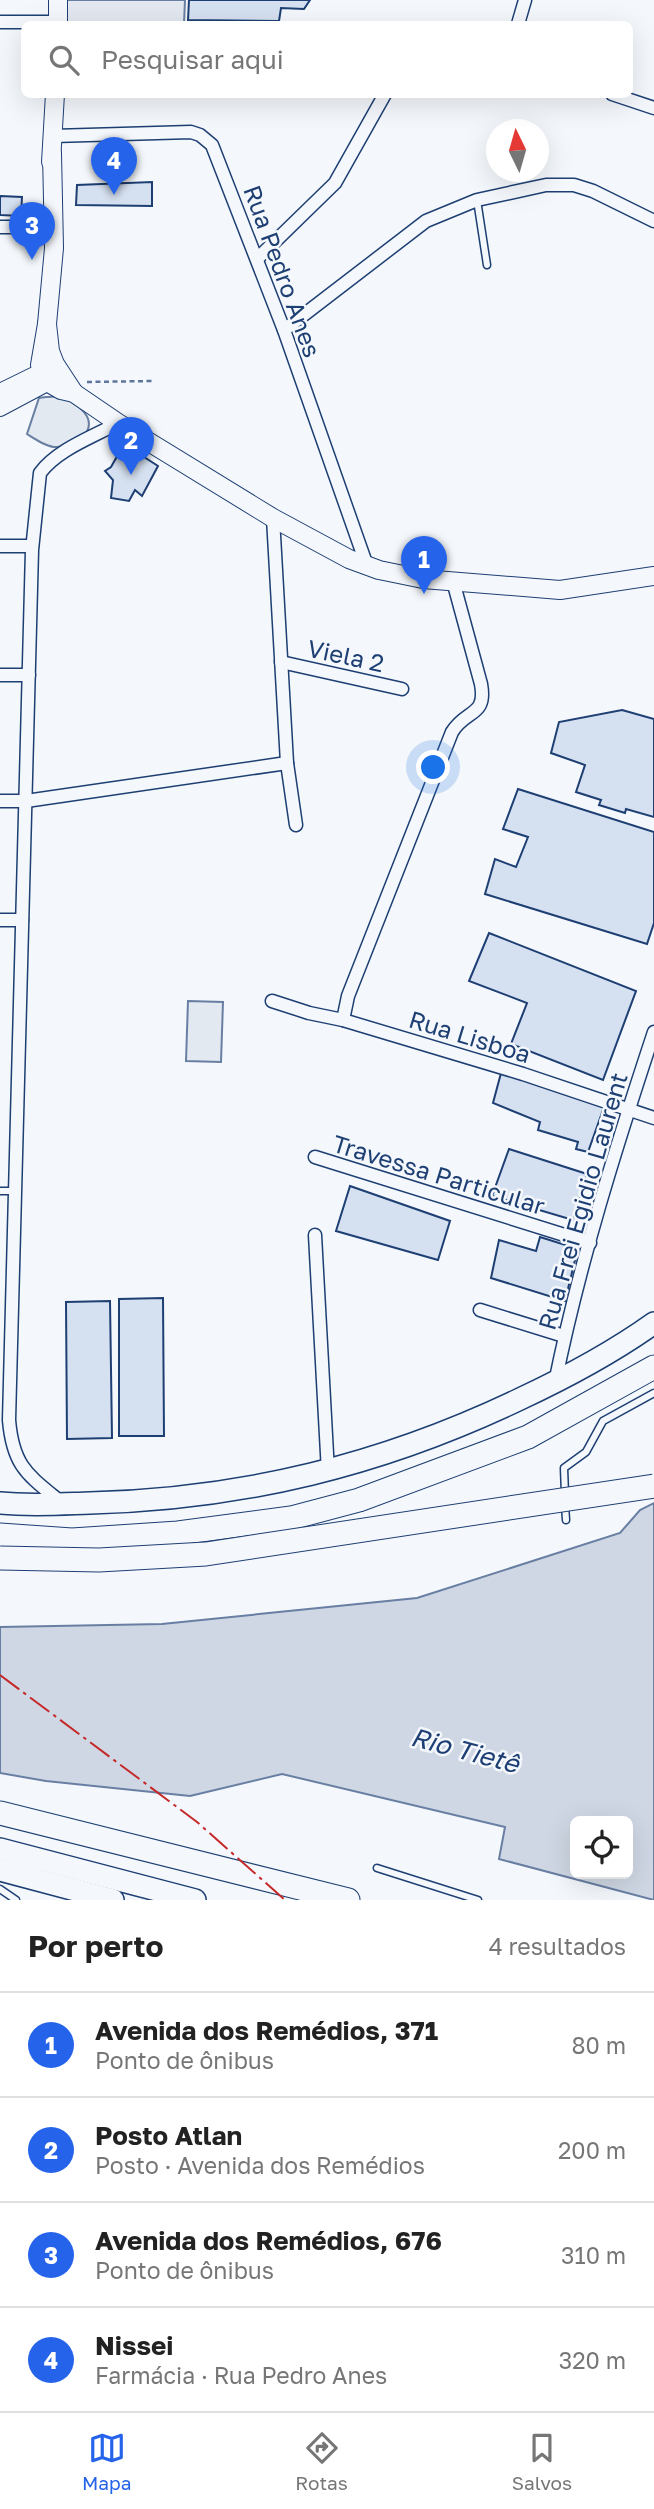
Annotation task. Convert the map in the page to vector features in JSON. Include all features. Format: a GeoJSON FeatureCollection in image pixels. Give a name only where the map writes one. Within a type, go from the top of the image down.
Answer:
{"type":"FeatureCollection","features":[{"type":"Feature","properties":{"kind":"highway"},"geometry":{"type":"LineString","coordinates":[[0,1503],[149,1502],[248,1489],[328,1472],[452,1431],[555,1383],[619,1348],[654,1323]]}},
{"type":"Feature","properties":{"kind":"highway"},"geometry":{"type":"LineString","coordinates":[[633,1379],[654,1361]]}},
{"type":"Feature","properties":{"kind":"highway"},"geometry":{"type":"LineString","coordinates":[[0,1535],[72,1540],[178,1533],[291,1518],[359,1500],[528,1437],[654,1367]]}},
{"type":"Feature","properties":{"kind":"highway"},"geometry":{"type":"LineString","coordinates":[[0,1558],[99,1560],[206,1554],[654,1486]]}},
{"type":"Feature","properties":{"kind":"highway"},"geometry":{"type":"LineString","coordinates":[[0,1814],[348,1900]]}},
{"type":"Feature","properties":{"kind":"highway"},"geometry":{"type":"LineString","coordinates":[[0,1849],[195,1900]]}},
{"type":"Feature","properties":{"kind":"highway"},"geometry":{"type":"LineString","coordinates":[[0,1870],[113,1900]]}},
{"type":"Feature","properties":{"kind":"main road"},"geometry":{"type":"LineString","coordinates":[[52,0],[55,21]]}},
{"type":"Feature","properties":{"kind":"main road"},"geometry":{"type":"LineString","coordinates":[[55,21],[58,0]]}},
{"type":"Feature","properties":{"kind":"main road"},"geometry":{"type":"LineString","coordinates":[[55,98],[54,248],[47,324],[50,351],[58,378],[118,423],[273,518],[367,566],[423,579],[560,590],[654,576]]}},
{"type":"Feature","properties":{"kind":"main road"},"geometry":{"type":"LineString","coordinates":[[49,288],[45,227],[53,144]]}},
{"type":"Feature","properties":{"kind":"street"},"geometry":{"type":"LineString","coordinates":[[519,21],[525,0]]}},
{"type":"Feature","properties":{"kind":"street"},"geometry":{"type":"LineString","coordinates":[[0,22],[21,22]]}},
{"type":"Feature","properties":{"kind":"street"},"geometry":{"type":"LineString","coordinates":[[257,259],[335,183],[383,98]]}},
{"type":"Feature","properties":{"kind":"street"},"geometry":{"type":"LineString","coordinates":[[624,98],[654,108]]}},
{"type":"Feature","properties":{"kind":"street","name":"Rua Pedro Anes"},"geometry":{"type":"LineString","coordinates":[[53,144],[191,132],[200,135],[212,145],[284,330],[367,566]]}},
{"type":"Feature","properties":{"kind":"street"},"geometry":{"type":"LineString","coordinates":[[284,330],[426,221],[477,200],[547,186],[575,185],[654,221]]}},
{"type":"Feature","properties":{"kind":"street"},"geometry":{"type":"LineString","coordinates":[[0,227],[45,227]]}},
{"type":"Feature","properties":{"kind":"street"},"geometry":{"type":"LineString","coordinates":[[0,392],[58,378]]}},
{"type":"Feature","properties":{"kind":"street"},"geometry":{"type":"LineString","coordinates":[[0,408],[58,378]]}},
{"type":"Feature","properties":{"kind":"street"},"geometry":{"type":"LineString","coordinates":[[62,1503],[29,1476],[17,1460],[11,1442],[9,1420],[7,1304],[17,1191],[32,546],[40,473],[58,456],[118,423]]}},
{"type":"Feature","properties":{"kind":"street"},"geometry":{"type":"LineString","coordinates":[[273,518],[287,763],[296,825]]}},
{"type":"Feature","properties":{"kind":"street"},"geometry":{"type":"LineString","coordinates":[[0,546],[32,546]]}},
{"type":"Feature","properties":{"kind":"street"},"geometry":{"type":"LineString","coordinates":[[343,1020],[352,985],[453,732],[461,721],[478,710],[482,701],[481,684],[453,581]]}},
{"type":"Feature","properties":{"kind":"street","name":"Viela 2"},"geometry":{"type":"LineString","coordinates":[[281,662],[402,689]]}},
{"type":"Feature","properties":{"kind":"street"},"geometry":{"type":"LineString","coordinates":[[0,675],[29,675]]}},
{"type":"Feature","properties":{"kind":"street"},"geometry":{"type":"LineString","coordinates":[[0,801],[26,801],[287,763]]}},
{"type":"Feature","properties":{"kind":"street"},"geometry":{"type":"LineString","coordinates":[[0,920],[22,920]]}},
{"type":"Feature","properties":{"kind":"street","name":"Rua Lisboa"},"geometry":{"type":"LineString","coordinates":[[272,1000],[523,1074],[654,1118]]}},
{"type":"Feature","properties":{"kind":"street","name":"Rua Frei Egidio Laurent"},"geometry":{"type":"LineString","coordinates":[[555,1383],[564,1336],[590,1243],[628,1110],[654,1032]]}},
{"type":"Feature","properties":{"kind":"street","name":"Travessa Particular"},"geometry":{"type":"LineString","coordinates":[[315,1157],[590,1243]]}},
{"type":"Feature","properties":{"kind":"street"},"geometry":{"type":"LineString","coordinates":[[315,1235],[328,1472]]}},
{"type":"Feature","properties":{"kind":"street"},"geometry":{"type":"LineString","coordinates":[[480,1310],[564,1336]]}},
{"type":"Feature","properties":{"kind":"lane"},"geometry":{"type":"LineString","coordinates":[[477,200],[487,265]]}},
{"type":"Feature","properties":{"kind":"lane"},"geometry":{"type":"LineString","coordinates":[[0,1191],[17,1191]]}},
{"type":"Feature","properties":{"kind":"lane"},"geometry":{"type":"LineString","coordinates":[[566,1520],[564,1468],[586,1452],[603,1421],[654,1393]]}},
{"type":"Feature","properties":{"kind":"lane"},"geometry":{"type":"LineString","coordinates":[[377,1868],[478,1900]]}},
{"type":"Feature","properties":{"kind":"lane"},"geometry":{"type":"LineString","coordinates":[[0,1889],[16,1900]]}},
{"type":"Feature","properties":{"kind":"path"},"geometry":{"type":"LineString","coordinates":[[58,378],[152,381]]}},
{"type":"Feature","properties":{"kind":"shaded area"},"geometry":{"type":"Polygon","coordinates":[[[67,0],[185,0],[184,21],[66,21],[67,0]]]}},
{"type":"Feature","properties":{"kind":"shaded area"},"geometry":{"type":"Polygon","coordinates":[[[39,398],[64,398],[85,413],[89,427],[74,443],[53,447],[27,434],[39,398]]]}},
{"type":"Feature","properties":{"kind":"shaded area"},"geometry":{"type":"Polygon","coordinates":[[[188,1001],[223,1002],[221,1062],[186,1061],[188,1001]]]}},
{"type":"Feature","properties":{"kind":"water","name":"Rio Tietê"},"geometry":{"type":"Polygon","coordinates":[[[654,1503],[654,1900],[575,1879],[633,1879],[633,1816],[570,1816],[570,1878],[499,1859],[505,1827],[282,1774],[190,1796],[46,1781],[0,1773],[0,1627],[162,1624],[417,1598],[620,1533],[640,1510],[654,1503]]]}},
{"type":"Feature","properties":{"kind":"building"},"geometry":{"type":"Polygon","coordinates":[[[189,0],[310,0],[304,9],[281,8],[279,21],[188,20],[189,0]]]}},
{"type":"Feature","properties":{"kind":"building"},"geometry":{"type":"Polygon","coordinates":[[[152,182],[152,206],[76,205],[77,185],[152,182]]]}},
{"type":"Feature","properties":{"kind":"building"},"geometry":{"type":"Polygon","coordinates":[[[0,196],[22,197],[21,216],[0,215],[0,196]]]}},
{"type":"Feature","properties":{"kind":"building"},"geometry":{"type":"Polygon","coordinates":[[[124,444],[158,466],[142,496],[135,490],[129,501],[111,498],[113,480],[105,471],[111,467],[124,444]]]}},
{"type":"Feature","properties":{"kind":"building"},"geometry":{"type":"Polygon","coordinates":[[[622,710],[654,719],[654,817],[626,809],[625,813],[599,805],[601,800],[576,792],[585,765],[551,753],[559,722],[622,710]]]}},
{"type":"Feature","properties":{"kind":"building"},"geometry":{"type":"Polygon","coordinates":[[[518,789],[654,832],[654,923],[647,944],[485,894],[495,859],[516,867],[528,837],[503,829],[518,789]]]}},
{"type":"Feature","properties":{"kind":"building"},"geometry":{"type":"Polygon","coordinates":[[[489,933],[636,991],[603,1080],[511,1044],[527,1003],[469,981],[489,933]]]}},
{"type":"Feature","properties":{"kind":"building"},"geometry":{"type":"Polygon","coordinates":[[[501,1073],[604,1107],[588,1152],[576,1149],[578,1142],[538,1130],[540,1122],[493,1103],[501,1073]]]}},
{"type":"Feature","properties":{"kind":"building"},"geometry":{"type":"Polygon","coordinates":[[[509,1149],[587,1174],[573,1220],[492,1196],[509,1149]]]}},
{"type":"Feature","properties":{"kind":"building"},"geometry":{"type":"Polygon","coordinates":[[[350,1186],[450,1221],[438,1260],[336,1231],[350,1186]]]}},
{"type":"Feature","properties":{"kind":"building"},"geometry":{"type":"Polygon","coordinates":[[[540,1237],[572,1247],[576,1256],[565,1301],[491,1278],[499,1240],[536,1251],[540,1237]]]}},
{"type":"Feature","properties":{"kind":"building"},"geometry":{"type":"Polygon","coordinates":[[[163,1298],[164,1436],[119,1436],[119,1299],[163,1298]]]}},
{"type":"Feature","properties":{"kind":"building"},"geometry":{"type":"Polygon","coordinates":[[[110,1301],[112,1438],[67,1439],[66,1302],[110,1301]]]}},
{"type":"Feature","properties":{"kind":"power"},"geometry":{"type":"LineString","coordinates":[[0,1675],[197,1822],[285,1900]]}},
{"type":"Feature","properties":{"kind":"place","name":"Nissei"},"geometry":{"type":"Point","coordinates":[114,195]}},
{"type":"Feature","properties":{"kind":"place","name":"Avenida dos Remédios, 676"},"geometry":{"type":"Point","coordinates":[32,260]}},
{"type":"Feature","properties":{"kind":"place","name":"Posto Atlan"},"geometry":{"type":"Point","coordinates":[131,475]}},
{"type":"Feature","properties":{"kind":"place","name":"Avenida dos Remédios, 371"},"geometry":{"type":"Point","coordinates":[424,594]}}]}
